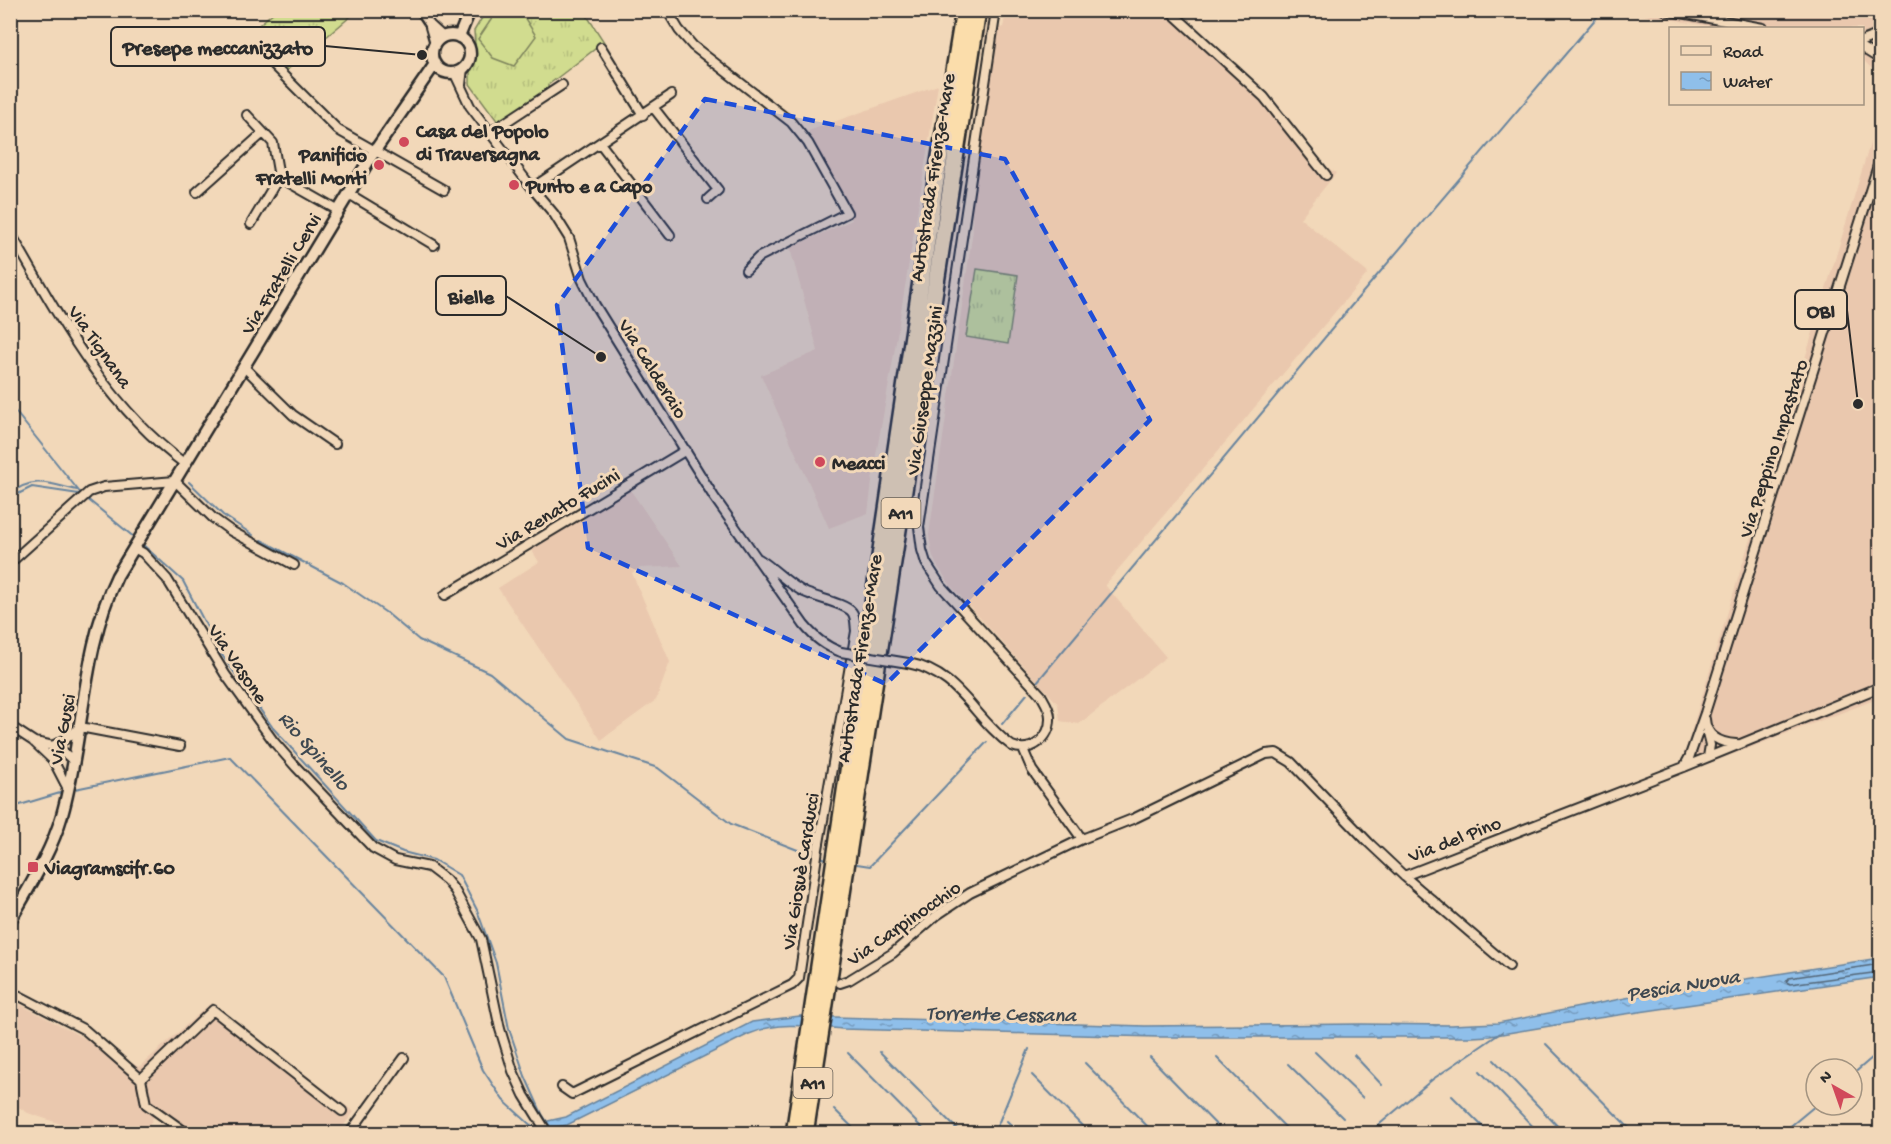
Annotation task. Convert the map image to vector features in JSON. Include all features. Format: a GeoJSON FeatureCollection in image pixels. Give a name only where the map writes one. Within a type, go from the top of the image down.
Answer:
{"type":"FeatureCollection","features":[{"type":"Feature","properties":{"kind":"highway","name":"Autostrada Firenze-Mare"},"geometry":{"type":"LineString","coordinates":[[818,1015],[933,199],[964,10]]}},
{"type":"Feature","properties":{"kind":"highway","name":"Autostrada Firenze-Mare"},"geometry":{"type":"LineString","coordinates":[[794,1134],[818,1015],[978,10]]}},
{"type":"Feature","properties":{"kind":"highway","name":"Autostrada Firenze-Mare"},"geometry":{"type":"LineString","coordinates":[[806,1134],[815,1033]]}},
{"type":"Feature","properties":{"kind":"street"},"geometry":{"type":"LineString","coordinates":[[667,10],[679,30],[693,46],[791,122],[808,143],[847,213],[759,257],[746,270]]}},
{"type":"Feature","properties":{"kind":"street","name":"Via Giuseppe Mazzini"},"geometry":{"type":"LineString","coordinates":[[996,10],[919,527],[926,563],[941,586],[1037,690],[1048,706],[1051,718],[1045,736],[1035,745],[1023,749]]}},
{"type":"Feature","properties":{"kind":"street"},"geometry":{"type":"LineString","coordinates":[[1169,10],[1264,97],[1326,176]]}},
{"type":"Feature","properties":{"kind":"street"},"geometry":{"type":"LineString","coordinates":[[1665,10],[1758,27]]}},
{"type":"Feature","properties":{"kind":"street"},"geometry":{"type":"LineString","coordinates":[[420,11],[439,40]]}},
{"type":"Feature","properties":{"kind":"street"},"geometry":{"type":"LineString","coordinates":[[439,40],[432,54],[449,69],[470,53],[463,40],[469,15]]}},
{"type":"Feature","properties":{"kind":"street"},"geometry":{"type":"LineString","coordinates":[[1864,41],[1881,36]]}},
{"type":"Feature","properties":{"kind":"street"},"geometry":{"type":"LineString","coordinates":[[1881,36],[1878,47],[1881,59]]}},
{"type":"Feature","properties":{"kind":"street"},"geometry":{"type":"LineString","coordinates":[[439,40],[463,40]]}},
{"type":"Feature","properties":{"kind":"street"},"geometry":{"type":"LineString","coordinates":[[255,47],[338,130],[444,190]]}},
{"type":"Feature","properties":{"kind":"street"},"geometry":{"type":"LineString","coordinates":[[601,47],[643,115]]}},
{"type":"Feature","properties":{"kind":"street"},"geometry":{"type":"LineString","coordinates":[[1864,49],[1881,59]]}},
{"type":"Feature","properties":{"kind":"street","name":"Via Calderaio"},"geometry":{"type":"LineString","coordinates":[[449,69],[461,85],[470,106],[554,214],[569,238],[582,279],[595,305],[719,504],[816,639],[841,652],[926,667],[945,678],[1008,742],[1023,749]]}},
{"type":"Feature","properties":{"kind":"street","name":"Via Fratelli Cervi"},"geometry":{"type":"LineString","coordinates":[[136,544],[374,152],[426,78],[449,69]]}},
{"type":"Feature","properties":{"kind":"street"},"geometry":{"type":"LineString","coordinates":[[489,132],[562,85]]}},
{"type":"Feature","properties":{"kind":"street"},"geometry":{"type":"LineString","coordinates":[[532,188],[671,95]]}},
{"type":"Feature","properties":{"kind":"street"},"geometry":{"type":"LineString","coordinates":[[653,107],[717,190],[708,199]]}},
{"type":"Feature","properties":{"kind":"street"},"geometry":{"type":"LineString","coordinates":[[247,116],[273,143],[279,177],[251,224]]}},
{"type":"Feature","properties":{"kind":"street"},"geometry":{"type":"LineString","coordinates":[[197,192],[263,133]]}},
{"type":"Feature","properties":{"kind":"street"},"geometry":{"type":"LineString","coordinates":[[600,143],[670,235]]}},
{"type":"Feature","properties":{"kind":"street","name":"Via Peppino Impastato"},"geometry":{"type":"LineString","coordinates":[[1706,713],[1881,159]]}},
{"type":"Feature","properties":{"kind":"street"},"geometry":{"type":"LineString","coordinates":[[279,177],[339,211]]}},
{"type":"Feature","properties":{"kind":"street"},"geometry":{"type":"LineString","coordinates":[[349,194],[434,245]]}},
{"type":"Feature","properties":{"kind":"street","name":"Via Tignana"},"geometry":{"type":"LineString","coordinates":[[10,232],[69,334],[89,363],[147,434],[185,464]]}},
{"type":"Feature","properties":{"kind":"street"},"geometry":{"type":"LineString","coordinates":[[244,367],[293,415],[335,444]]}},
{"type":"Feature","properties":{"kind":"street","name":"Via Renato Fucini"},"geometry":{"type":"LineString","coordinates":[[445,595],[686,450]]}},
{"type":"Feature","properties":{"kind":"street"},"geometry":{"type":"LineString","coordinates":[[10,563],[89,492],[104,487],[175,481],[213,518],[231,531],[294,565]]}},
{"type":"Feature","properties":{"kind":"street","name":"Via Gusci"},"geometry":{"type":"LineString","coordinates":[[10,921],[49,851],[62,815],[102,614],[111,588],[136,544]]}},
{"type":"Feature","properties":{"kind":"street","name":"Via Vasone"},"geometry":{"type":"LineString","coordinates":[[136,544],[166,579],[230,681],[273,742],[373,848],[395,860],[429,867],[446,880],[455,891],[481,939],[500,1029],[513,1071],[524,1095],[548,1134]]}},
{"type":"Feature","properties":{"kind":"street","name":"Via Giosuè Carducci"},"geometry":{"type":"LineString","coordinates":[[562,1087],[572,1095],[803,979],[818,849],[856,631],[855,618],[849,610],[792,585],[776,570],[759,559]]}},
{"type":"Feature","properties":{"kind":"street","name":"Via del Pino"},"geometry":{"type":"LineString","coordinates":[[1082,839],[1135,818],[1266,754],[1276,753],[1291,762],[1404,876],[1707,758],[1881,687]]}},
{"type":"Feature","properties":{"kind":"street"},"geometry":{"type":"LineString","coordinates":[[1694,745],[1698,753],[1707,758],[1710,745],[1706,728],[1706,713]]}},
{"type":"Feature","properties":{"kind":"street"},"geometry":{"type":"LineString","coordinates":[[1684,767],[1706,713]]}},
{"type":"Feature","properties":{"kind":"street"},"geometry":{"type":"LineString","coordinates":[[10,726],[33,741],[53,760],[68,789]]}},
{"type":"Feature","properties":{"kind":"street"},"geometry":{"type":"LineString","coordinates":[[54,745],[66,740],[80,727],[180,746]]}},
{"type":"Feature","properties":{"kind":"street"},"geometry":{"type":"LineString","coordinates":[[1706,728],[1718,740],[1738,744]]}},
{"type":"Feature","properties":{"kind":"street"},"geometry":{"type":"LineString","coordinates":[[33,741],[54,745],[64,751],[74,762]]}},
{"type":"Feature","properties":{"kind":"street"},"geometry":{"type":"LineString","coordinates":[[1023,749],[1032,770],[1082,839]]}},
{"type":"Feature","properties":{"kind":"street"},"geometry":{"type":"LineString","coordinates":[[53,760],[63,763],[74,762]]}},
{"type":"Feature","properties":{"kind":"street","name":"Via Carpinocchio"},"geometry":{"type":"LineString","coordinates":[[840,983],[855,977],[894,953],[955,902],[1082,839]]}},
{"type":"Feature","properties":{"kind":"street"},"geometry":{"type":"LineString","coordinates":[[1404,876],[1509,966]]}},
{"type":"Feature","properties":{"kind":"street"},"geometry":{"type":"LineString","coordinates":[[10,991],[85,1030],[141,1078],[146,1104],[188,1134]]}},
{"type":"Feature","properties":{"kind":"street"},"geometry":{"type":"LineString","coordinates":[[141,1078],[213,1010],[342,1111]]}},
{"type":"Feature","properties":{"kind":"street"},"geometry":{"type":"LineString","coordinates":[[349,1134],[404,1058]]}},
{"type":"Feature","properties":{"kind":"highlighted area"},"geometry":{"type":"Polygon","coordinates":[[[705,99],[1005,159],[1150,420],[886,684],[588,548],[557,305],[705,99]]]}},
{"type":"Feature","properties":{"kind":"shaded area"},"geometry":{"type":"Polygon","coordinates":[[[1006,11],[1177,11],[1265,96],[1321,164],[1336,173],[1300,218],[1368,273],[1105,585],[1166,657],[1079,724],[1060,721],[1058,704],[951,586],[936,564],[929,535],[973,230],[971,205],[997,27],[1003,28],[1006,11]]]}},
{"type":"Feature","properties":{"kind":"shaded area"},"geometry":{"type":"Polygon","coordinates":[[[1621,11],[1880,11],[1880,76],[1864,61],[1864,27],[1714,27],[1621,11]]]}},
{"type":"Feature","properties":{"kind":"shaded area"},"geometry":{"type":"Polygon","coordinates":[[[938,85],[868,513],[829,528],[761,375],[818,351],[790,248],[852,220],[808,131],[938,85]]]}},
{"type":"Feature","properties":{"kind":"shaded area"},"geometry":{"type":"Polygon","coordinates":[[[1880,111],[1880,698],[1678,775],[1780,441],[1880,111]]]}},
{"type":"Feature","properties":{"kind":"shaded area"},"geometry":{"type":"Polygon","coordinates":[[[629,488],[682,566],[640,568],[632,573],[670,662],[656,700],[601,740],[498,588],[539,562],[531,549],[629,488]]]}},
{"type":"Feature","properties":{"kind":"shaded area"},"geometry":{"type":"Polygon","coordinates":[[[10,999],[139,1067],[211,1003],[354,1112],[338,1133],[177,1133],[154,1116],[145,1133],[88,1133],[28,1113],[11,1103],[10,999]]]}},
{"type":"Feature","properties":{"kind":"green space"},"geometry":{"type":"Polygon","coordinates":[[[275,11],[357,11],[287,70],[253,30],[275,11]]]}},
{"type":"Feature","properties":{"kind":"green space"},"geometry":{"type":"Polygon","coordinates":[[[486,11],[584,11],[604,42],[548,85],[548,90],[498,122],[470,84],[470,72],[476,59],[474,31],[486,11]]]}},
{"type":"Feature","properties":{"kind":"green space"},"geometry":{"type":"Polygon","coordinates":[[[497,11],[521,12],[536,36],[514,66],[493,58],[478,39],[497,11]]]}},
{"type":"Feature","properties":{"kind":"green space"},"geometry":{"type":"Polygon","coordinates":[[[977,269],[1018,275],[1008,344],[966,337],[977,269]]]}},
{"type":"Feature","properties":{"kind":"water"},"geometry":{"type":"Polygon","coordinates":[[[1880,958],[1880,977],[1490,1036],[1158,1037],[771,1027],[749,1034],[567,1125],[532,1134],[548,1121],[566,1117],[752,1022],[800,1016],[1145,1026],[1498,1023],[1631,997],[1880,958]]]}},
{"type":"Feature","properties":{"kind":"waterway"},"geometry":{"type":"LineString","coordinates":[[1037,682],[1352,305],[1603,10]]}},
{"type":"Feature","properties":{"kind":"waterway","name":"Rio Spinello"},"geometry":{"type":"LineString","coordinates":[[10,405],[82,495]]}},
{"type":"Feature","properties":{"kind":"waterway"},"geometry":{"type":"LineString","coordinates":[[189,482],[223,515],[253,535]]}},
{"type":"Feature","properties":{"kind":"waterway"},"geometry":{"type":"LineString","coordinates":[[10,494],[19,488],[35,483],[77,490]]}},
{"type":"Feature","properties":{"kind":"waterway"},"geometry":{"type":"LineString","coordinates":[[10,498],[32,487],[79,494]]}},
{"type":"Feature","properties":{"kind":"waterway","name":"Rio Spinello"},"geometry":{"type":"LineString","coordinates":[[86,498],[135,538]]}},
{"type":"Feature","properties":{"kind":"waterway"},"geometry":{"type":"LineString","coordinates":[[261,540],[343,583],[388,614],[419,640],[490,673],[569,739],[658,768],[731,824],[813,856]]}},
{"type":"Feature","properties":{"kind":"waterway","name":"Rio Spinello"},"geometry":{"type":"LineString","coordinates":[[142,544],[183,581],[220,652],[273,728],[376,841],[403,852],[434,860],[459,875],[477,910],[496,963],[509,1029],[525,1076],[549,1125]]}},
{"type":"Feature","properties":{"kind":"waterway"},"geometry":{"type":"LineString","coordinates":[[1002,724],[1027,694]]}},
{"type":"Feature","properties":{"kind":"waterway"},"geometry":{"type":"LineString","coordinates":[[857,864],[870,866],[987,742]]}},
{"type":"Feature","properties":{"kind":"waterway"},"geometry":{"type":"LineString","coordinates":[[75,789],[230,757],[444,977],[483,1070],[503,1100],[536,1130]]}},
{"type":"Feature","properties":{"kind":"waterway"},"geometry":{"type":"LineString","coordinates":[[10,808],[60,793]]}},
{"type":"Feature","properties":{"kind":"waterway"},"geometry":{"type":"LineString","coordinates":[[821,857],[826,859]]}},
{"type":"Feature","properties":{"kind":"waterway"},"geometry":{"type":"LineString","coordinates":[[1368,1134],[1433,1079],[1502,1032]]}},
{"type":"Feature","properties":{"kind":"waterway"},"geometry":{"type":"LineString","coordinates":[[1546,1044],[1635,1134]]}},
{"type":"Feature","properties":{"kind":"waterway"},"geometry":{"type":"LineString","coordinates":[[994,1134],[1029,1049]]}},
{"type":"Feature","properties":{"kind":"waterway"},"geometry":{"type":"LineString","coordinates":[[1864,1065],[1880,1051]]}},
{"type":"Feature","properties":{"kind":"waterway"},"geometry":{"type":"LineString","coordinates":[[880,1052],[962,1134]]}},
{"type":"Feature","properties":{"kind":"waterway"},"geometry":{"type":"LineString","coordinates":[[1315,1052],[1363,1098]]}},
{"type":"Feature","properties":{"kind":"waterway"},"geometry":{"type":"LineString","coordinates":[[848,1053],[928,1134]]}},
{"type":"Feature","properties":{"kind":"waterway"},"geometry":{"type":"LineString","coordinates":[[1354,1055],[1382,1085]]}},
{"type":"Feature","properties":{"kind":"waterway"},"geometry":{"type":"LineString","coordinates":[[1150,1057],[1225,1134]]}},
{"type":"Feature","properties":{"kind":"waterway"},"geometry":{"type":"LineString","coordinates":[[1217,1058],[1292,1134]]}},
{"type":"Feature","properties":{"kind":"waterway"},"geometry":{"type":"LineString","coordinates":[[1494,1060],[1565,1134]]}},
{"type":"Feature","properties":{"kind":"waterway"},"geometry":{"type":"LineString","coordinates":[[1085,1063],[1155,1134]]}},
{"type":"Feature","properties":{"kind":"waterway"},"geometry":{"type":"LineString","coordinates":[[1288,1064],[1343,1118]]}},
{"type":"Feature","properties":{"kind":"waterway"},"geometry":{"type":"LineString","coordinates":[[1480,1071],[1540,1134]]}},
{"type":"Feature","properties":{"kind":"waterway"},"geometry":{"type":"LineString","coordinates":[[1032,1075],[1090,1134]]}},
{"type":"Feature","properties":{"kind":"waterway"},"geometry":{"type":"LineString","coordinates":[[1452,1096],[1490,1134]]}},
{"type":"Feature","properties":{"kind":"waterway"},"geometry":{"type":"LineString","coordinates":[[834,1109],[859,1134]]}},
{"type":"Feature","properties":{"kind":"waterway"},"geometry":{"type":"LineString","coordinates":[[1781,1134],[1804,1115]]}},
{"type":"Feature","properties":{"kind":"waterway"},"geometry":{"type":"LineString","coordinates":[[1007,1121],[1020,1134]]}},
{"type":"Feature","properties":{"kind":"place","name":"Presepe meccanizzato"},"geometry":{"type":"Point","coordinates":[422,55]}},
{"type":"Feature","properties":{"kind":"place","name":"Casa del Popolo di Traversagna"},"geometry":{"type":"Point","coordinates":[404,142]}},
{"type":"Feature","properties":{"kind":"place","name":"Panificio Fratelli Monti"},"geometry":{"type":"Point","coordinates":[379,165]}},
{"type":"Feature","properties":{"kind":"place","name":"Punto e a Capo"},"geometry":{"type":"Point","coordinates":[514,185]}},
{"type":"Feature","properties":{"kind":"place","name":"Bielle"},"geometry":{"type":"Point","coordinates":[601,357]}},
{"type":"Feature","properties":{"kind":"place","name":"OBI"},"geometry":{"type":"Point","coordinates":[1858,404]}},
{"type":"Feature","properties":{"kind":"place","name":"Meacci"},"geometry":{"type":"Point","coordinates":[820,462]}},
{"type":"Feature","properties":{"kind":"place","name":"Viagramscifr.60"},"geometry":{"type":"Point","coordinates":[33,867]}},
{"type":"Feature","properties":{"kind":"water label","name":"Pescia Nuova"},"geometry":{"type":"Point","coordinates":[1683,984]}},
{"type":"Feature","properties":{"kind":"water label","name":"Torrente Cessana"},"geometry":{"type":"Point","coordinates":[1001,1013]}}]}
